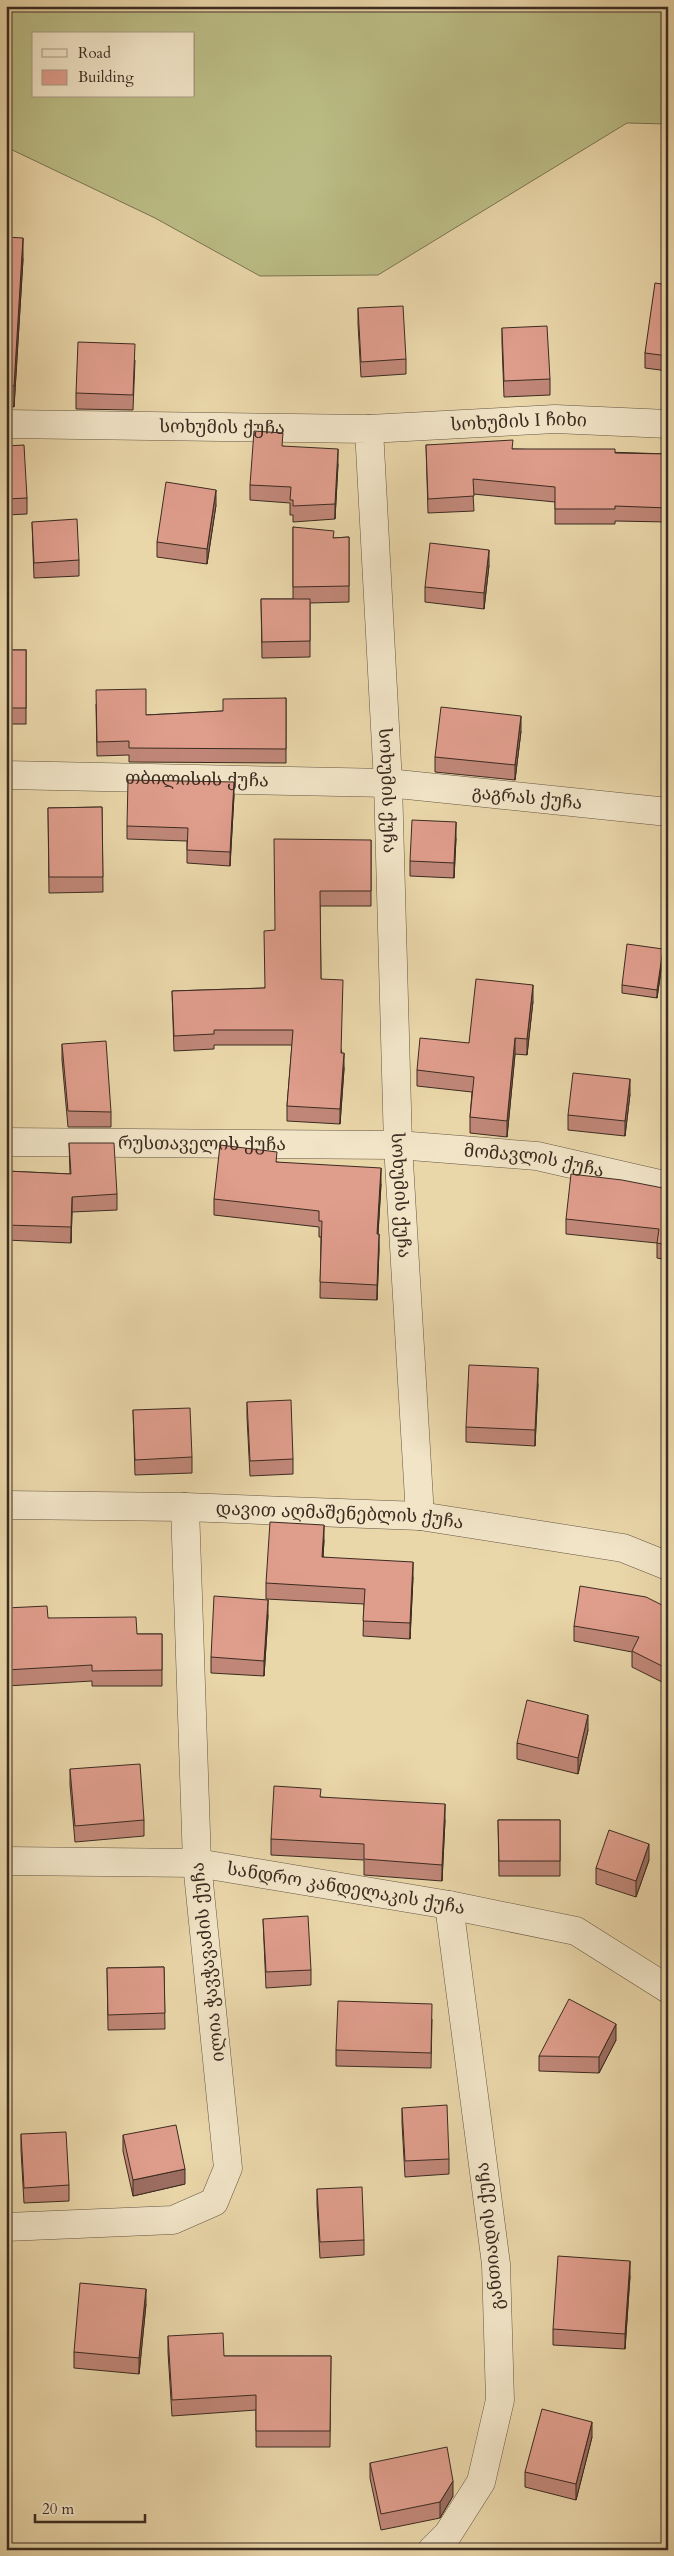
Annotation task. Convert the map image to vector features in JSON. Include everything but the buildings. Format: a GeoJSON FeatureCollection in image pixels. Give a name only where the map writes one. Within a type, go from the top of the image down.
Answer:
{"type":"FeatureCollection","features":[{"type":"Feature","properties":{"kind":"street","name":"სოხუმის I ჩიხი"},"geometry":{"type":"LineString","coordinates":[[369,429],[555,419],[668,424]]}},
{"type":"Feature","properties":{"kind":"street","name":"სოხუმის ქუჩა"},"geometry":{"type":"LineString","coordinates":[[6,424],[369,429],[388,783],[398,1145],[420,1516]]}},
{"type":"Feature","properties":{"kind":"street","name":"თბილისის ქუჩა"},"geometry":{"type":"LineString","coordinates":[[6,775],[388,783]]}},
{"type":"Feature","properties":{"kind":"street","name":"გაგრას ქუჩა"},"geometry":{"type":"LineString","coordinates":[[388,783],[668,812]]}},
{"type":"Feature","properties":{"kind":"street","name":"რუსთაველის ქუჩა"},"geometry":{"type":"LineString","coordinates":[[6,1142],[398,1145]]}},
{"type":"Feature","properties":{"kind":"street","name":"მომავლის ქუჩა"},"geometry":{"type":"LineString","coordinates":[[398,1145],[537,1156],[668,1186]]}},
{"type":"Feature","properties":{"kind":"street","name":"დავით აღმაშენებლის ქუჩა"},"geometry":{"type":"LineString","coordinates":[[6,1505],[185,1507],[420,1516],[623,1548],[668,1566]]}},
{"type":"Feature","properties":{"kind":"street","name":"ილია ჭავჭავაძის ქუჩა"},"geometry":{"type":"LineString","coordinates":[[6,2227],[173,2220],[214,2202],[228,2168],[197,1863],[185,1507]]}},
{"type":"Feature","properties":{"kind":"street","name":"სანდრო კანდელაკის ქუჩა"},"geometry":{"type":"LineString","coordinates":[[6,1862],[197,1863],[449,1905],[576,1931],[668,1989]]}},
{"type":"Feature","properties":{"kind":"street","name":"განთიადის ქუჩა"},"geometry":{"type":"LineString","coordinates":[[432,2550],[448,2534],[481,2482],[500,2400],[496,2264],[449,1905]]}},
{"type":"Feature","properties":{"kind":"green space"},"geometry":{"type":"Polygon","coordinates":[[[6,6],[668,6],[668,124],[627,123],[378,275],[260,276],[155,218],[6,147],[6,6]]]}}]}
